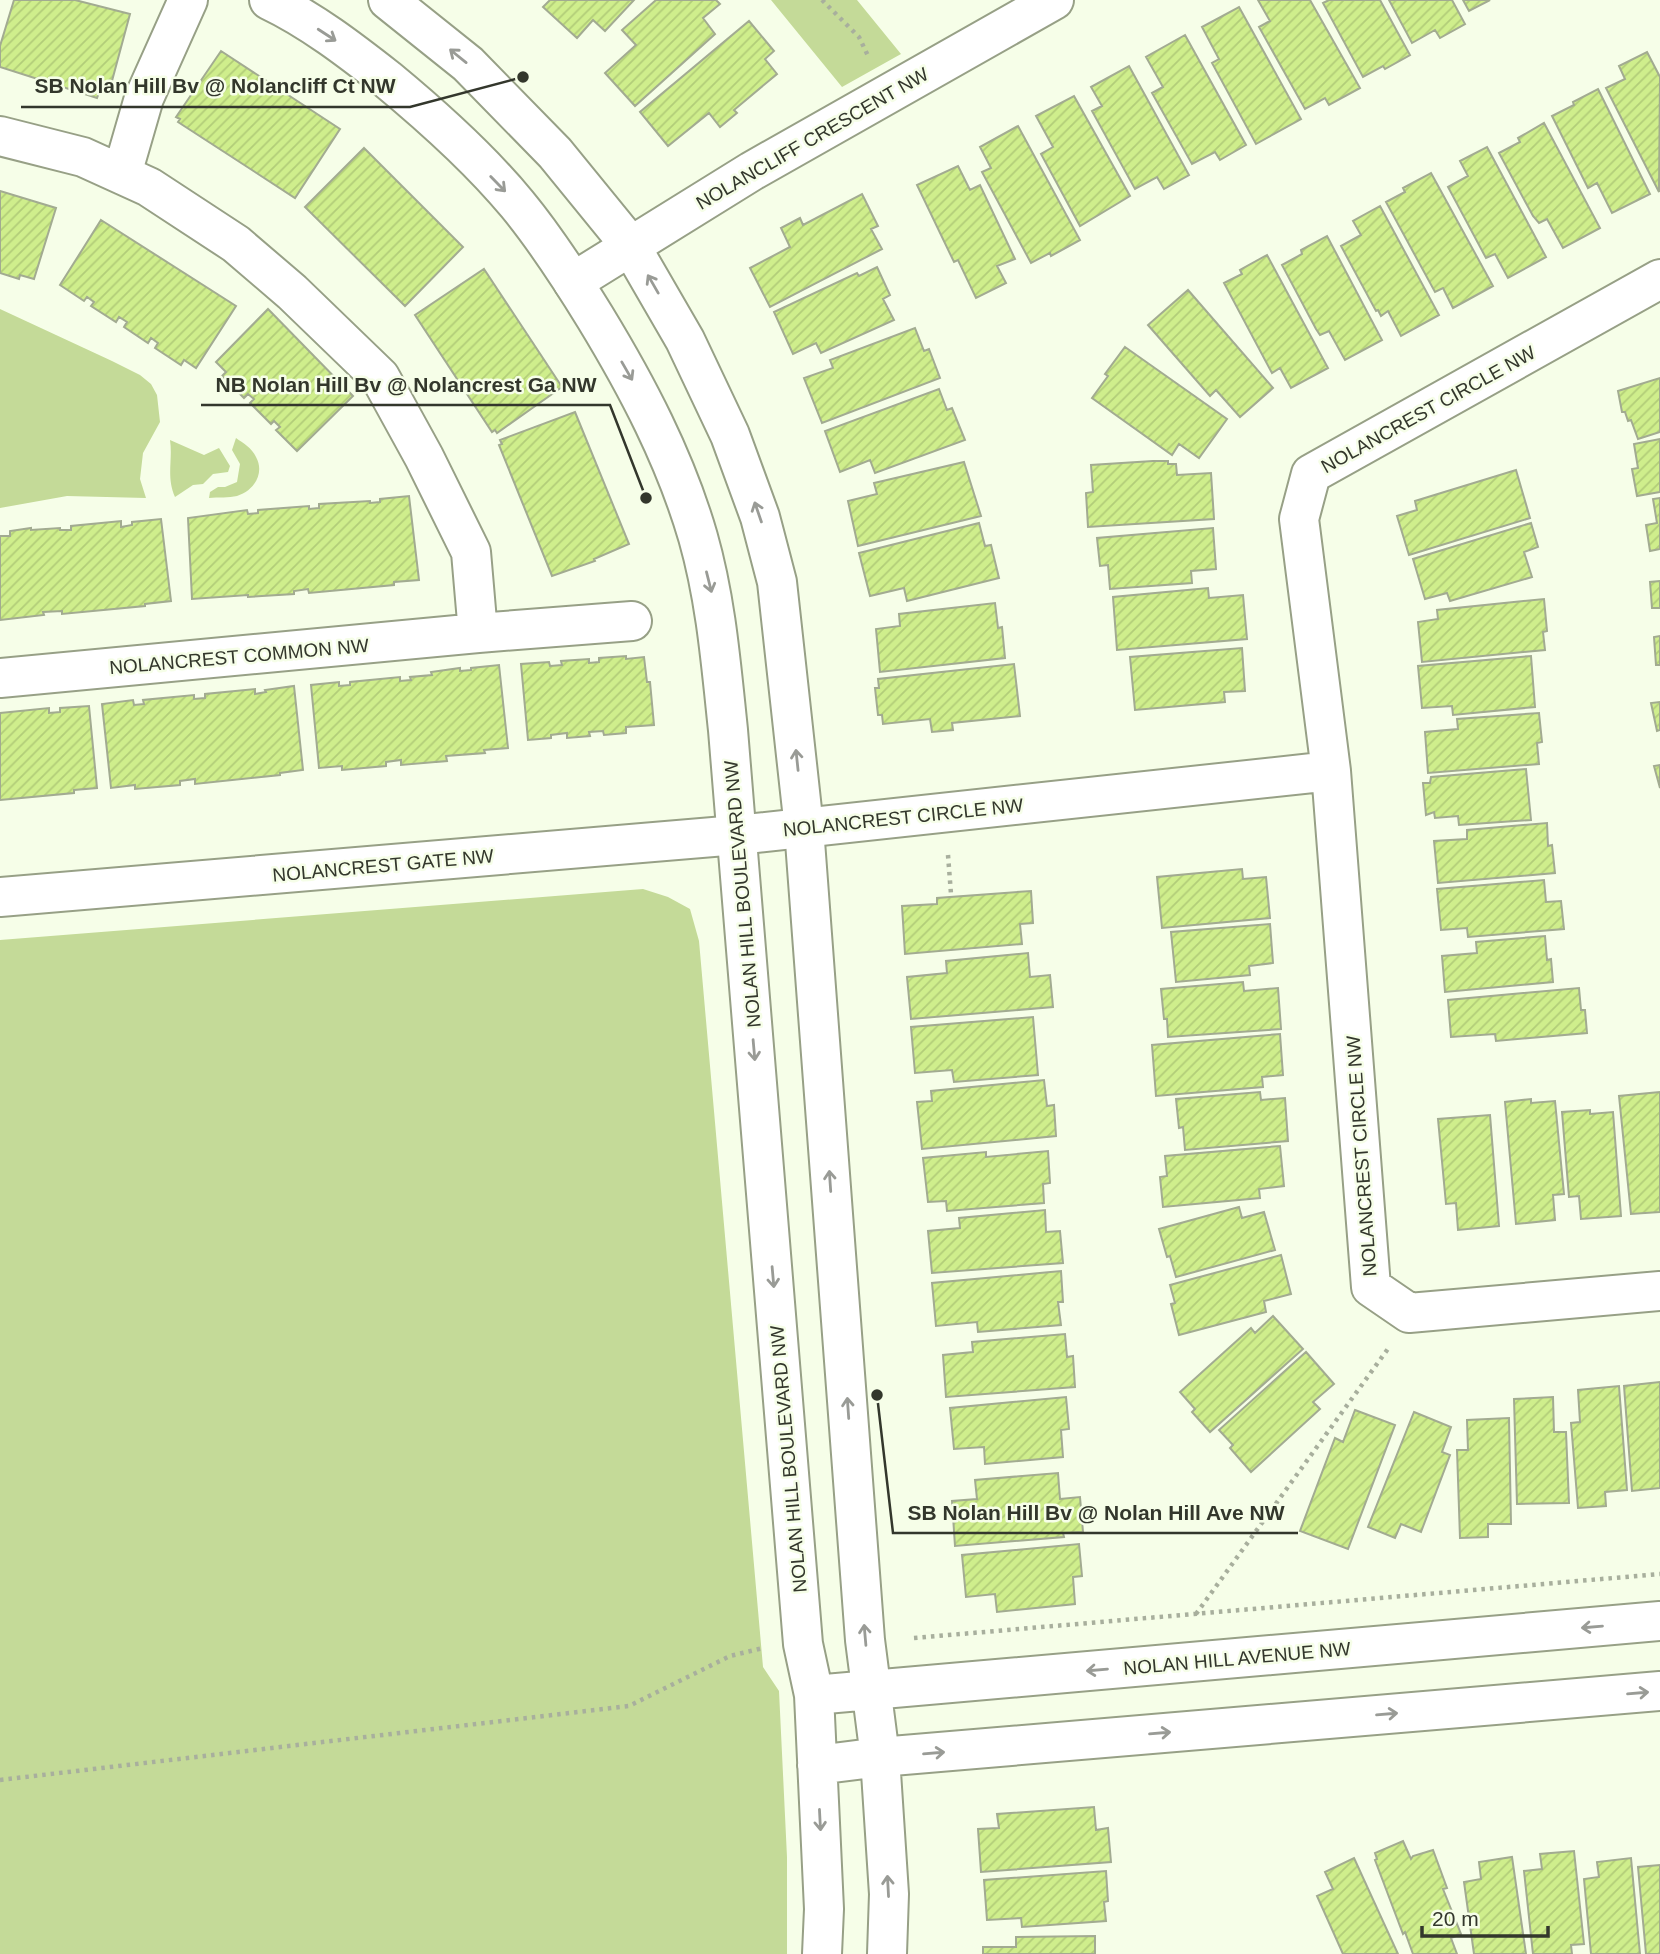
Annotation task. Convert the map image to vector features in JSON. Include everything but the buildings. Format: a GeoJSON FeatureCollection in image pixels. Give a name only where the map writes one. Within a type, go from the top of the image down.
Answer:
{"type":"FeatureCollection","features":[{"type":"Feature","properties":{"kind":"street"},"geometry":{"type":"LineString","coordinates":[[122,174],[144,98],[188,0]]}},
{"type":"Feature","properties":{"kind":"street","name":"NOLAN HILL BOULEVARD NW"},"geometry":{"type":"LineString","coordinates":[[269,0],[352,51],[435,118],[517,204],[573,282],[630,374],[658,431],[698,536],[715,607],[751,834],[803,1644],[814,1695],[824,1909],[821,1954]]}},
{"type":"Feature","properties":{"kind":"street"},"geometry":{"type":"LineString","coordinates":[[388,0],[468,64],[555,152],[630,245],[691,352],[730,435],[760,517],[777,582],[804,828],[865,1640],[880,1757],[889,1894],[887,1954]]}},
{"type":"Feature","properties":{"kind":"street","name":"NOLANCLIFF CRESCENT NW"},"geometry":{"type":"LineString","coordinates":[[573,282],[751,171],[1054,0]]}},
{"type":"Feature","properties":{"kind":"street"},"geometry":{"type":"LineString","coordinates":[[0,136],[83,158],[149,187],[236,244],[292,292],[380,377],[424,457],[471,552],[478,633]]}},
{"type":"Feature","properties":{"kind":"street","name":"NOLANCREST CIRCLE NW"},"geometry":{"type":"LineString","coordinates":[[1409,1313],[1371,1287],[1331,771],[1299,519],[1311,474],[1660,279]]}},
{"type":"Feature","properties":{"kind":"street","name":"NOLANCREST COMMON NW"},"geometry":{"type":"LineString","coordinates":[[0,678],[632,621]]}},
{"type":"Feature","properties":{"kind":"street","name":"NOLANCREST CIRCLE NW"},"geometry":{"type":"LineString","coordinates":[[751,834],[1331,771]]}},
{"type":"Feature","properties":{"kind":"street","name":"NOLANCREST GATE NW"},"geometry":{"type":"LineString","coordinates":[[0,897],[751,834]]}},
{"type":"Feature","properties":{"kind":"street"},"geometry":{"type":"LineString","coordinates":[[1409,1313],[1660,1291]]}},
{"type":"Feature","properties":{"kind":"street","name":"NOLAN HILL AVENUE NW"},"geometry":{"type":"LineString","coordinates":[[814,1695],[1660,1621]]}},
{"type":"Feature","properties":{"kind":"street"},"geometry":{"type":"LineString","coordinates":[[817,1765],[880,1757],[1660,1691]]}},
{"type":"Feature","properties":{"kind":"path"},"geometry":{"type":"LineString","coordinates":[[822,0],[859,37],[886,94]]}},
{"type":"Feature","properties":{"kind":"path"},"geometry":{"type":"LineString","coordinates":[[948,855],[951,894]]}},
{"type":"Feature","properties":{"kind":"path"},"geometry":{"type":"LineString","coordinates":[[1195,1614],[1384,1358],[1409,1313]]}},
{"type":"Feature","properties":{"kind":"path"},"geometry":{"type":"LineString","coordinates":[[914,1637],[1660,1574]]}},
{"type":"Feature","properties":{"kind":"path"},"geometry":{"type":"LineString","coordinates":[[0,1780],[629,1706],[730,1656],[768,1647]]}},
{"type":"Feature","properties":{"kind":"green space"},"geometry":{"type":"Polygon","coordinates":[[[771,0],[857,0],[901,54],[842,87],[771,0]]]}},
{"type":"Feature","properties":{"kind":"green space"},"geometry":{"type":"Polygon","coordinates":[[[0,309],[112,361],[140,375],[151,384],[157,395],[160,422],[143,453],[140,479],[146,498],[67,496],[0,508],[0,309]]]}},
{"type":"Feature","properties":{"kind":"green space"},"geometry":{"type":"Polygon","coordinates":[[[236,438],[250,448],[256,457],[259,469],[256,481],[243,494],[209,498],[210,492],[218,487],[237,482],[240,464],[232,450],[236,438]]]}},
{"type":"Feature","properties":{"kind":"green space"},"geometry":{"type":"Polygon","coordinates":[[[170,440],[204,455],[219,448],[230,466],[228,472],[213,474],[203,484],[193,485],[175,497],[170,475],[170,440]]]}},
{"type":"Feature","properties":{"kind":"green space"},"geometry":{"type":"Polygon","coordinates":[[[643,889],[668,897],[690,909],[699,941],[763,1667],[779,1691],[787,1857],[787,1954],[0,1954],[0,940],[643,889]]]}},
{"type":"Feature","properties":{"kind":"place","name":"SB Nolan Hill Bv @ Nolancliff Ct NW"},"geometry":{"type":"Point","coordinates":[523,77]}},
{"type":"Feature","properties":{"kind":"place","name":"NB Nolan Hill Bv @ Nolancrest Ga NW"},"geometry":{"type":"Point","coordinates":[646,498]}},
{"type":"Feature","properties":{"kind":"place","name":"SB Nolan Hill Bv @ Nolan Hill Ave NW"},"geometry":{"type":"Point","coordinates":[877,1395]}}]}
